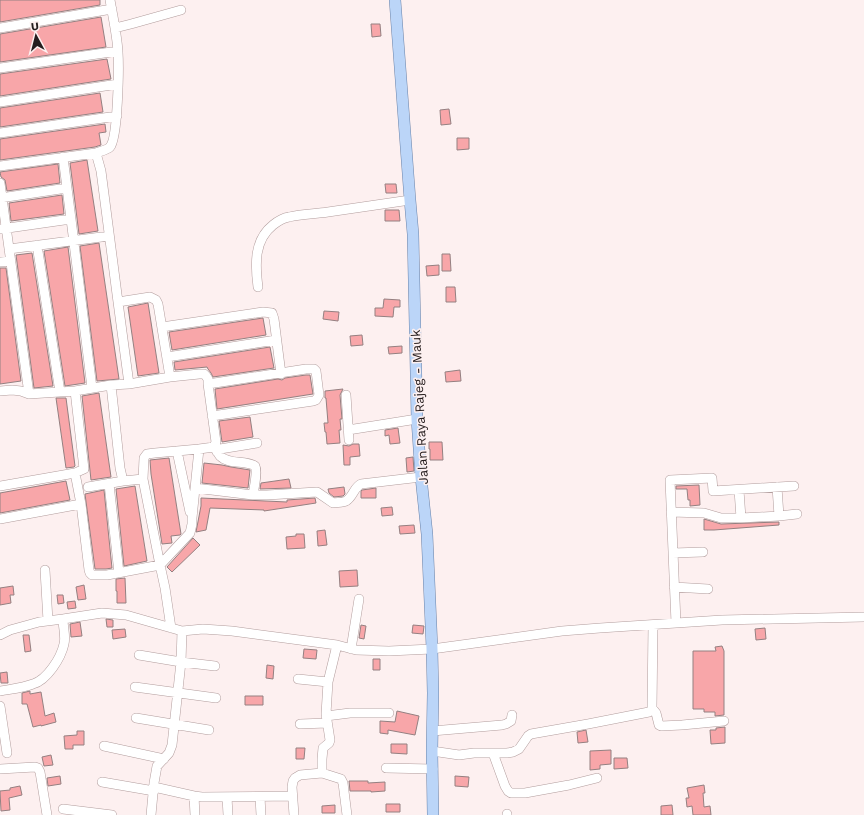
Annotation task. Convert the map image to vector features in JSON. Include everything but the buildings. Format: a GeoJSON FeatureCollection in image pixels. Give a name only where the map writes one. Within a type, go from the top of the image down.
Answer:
{"type":"FeatureCollection","features":[{"type":"Feature","properties":{"kind":"main road","name":"Jalan Raya Rajeg - Mauk"},"geometry":{"type":"LineString","coordinates":[[395,0],[413,234],[417,419],[427,534],[433,694],[433,815]]}},
{"type":"Feature","properties":{"kind":"street"},"geometry":{"type":"LineString","coordinates":[[0,166],[96,152],[107,150],[111,146],[117,116],[118,51],[110,0]]}},
{"type":"Feature","properties":{"kind":"street"},"geometry":{"type":"LineString","coordinates":[[0,28],[112,10]]}},
{"type":"Feature","properties":{"kind":"street"},"geometry":{"type":"LineString","coordinates":[[115,28],[181,10]]}},
{"type":"Feature","properties":{"kind":"street"},"geometry":{"type":"LineString","coordinates":[[0,68],[118,51]]}},
{"type":"Feature","properties":{"kind":"street"},"geometry":{"type":"LineString","coordinates":[[0,102],[118,84]]}},
{"type":"Feature","properties":{"kind":"street"},"geometry":{"type":"LineString","coordinates":[[0,133],[117,116]]}},
{"type":"Feature","properties":{"kind":"street"},"geometry":{"type":"LineString","coordinates":[[96,152],[101,171],[129,384]]}},
{"type":"Feature","properties":{"kind":"street"},"geometry":{"type":"LineString","coordinates":[[62,157],[72,219],[92,388]]}},
{"type":"Feature","properties":{"kind":"street"},"geometry":{"type":"LineString","coordinates":[[0,183],[3,229],[10,249],[29,394]]}},
{"type":"Feature","properties":{"kind":"street"},"geometry":{"type":"LineString","coordinates":[[1,198],[67,188]]}},
{"type":"Feature","properties":{"kind":"street"},"geometry":{"type":"LineString","coordinates":[[258,286],[256,271],[258,247],[267,230],[281,219],[410,200]]}},
{"type":"Feature","properties":{"kind":"street"},"geometry":{"type":"LineString","coordinates":[[3,229],[72,219]]}},
{"type":"Feature","properties":{"kind":"street"},"geometry":{"type":"LineString","coordinates":[[10,249],[74,242],[110,236]]}},
{"type":"Feature","properties":{"kind":"street"},"geometry":{"type":"LineString","coordinates":[[37,245],[60,392]]}},
{"type":"Feature","properties":{"kind":"street"},"geometry":{"type":"LineString","coordinates":[[0,262],[11,261]]}},
{"type":"Feature","properties":{"kind":"street"},"geometry":{"type":"LineString","coordinates":[[118,302],[150,297],[156,300],[158,304],[170,377]]}},
{"type":"Feature","properties":{"kind":"street"},"geometry":{"type":"LineString","coordinates":[[162,327],[270,312],[274,315],[281,374]]}},
{"type":"Feature","properties":{"kind":"street"},"geometry":{"type":"LineString","coordinates":[[167,357],[276,340]]}},
{"type":"Feature","properties":{"kind":"street"},"geometry":{"type":"LineString","coordinates":[[208,384],[306,369],[315,369],[316,371],[319,395],[316,400],[311,402],[212,416]]}},
{"type":"Feature","properties":{"kind":"street"},"geometry":{"type":"LineString","coordinates":[[0,391],[12,390],[29,394],[75,391],[170,377],[204,374],[208,379],[216,438],[216,450],[220,456],[228,460],[255,466],[257,471],[254,481],[253,495]]}},
{"type":"Feature","properties":{"kind":"street"},"geometry":{"type":"LineString","coordinates":[[111,385],[120,468],[123,481]]}},
{"type":"Feature","properties":{"kind":"street"},"geometry":{"type":"LineString","coordinates":[[75,391],[86,478],[78,489]]}},
{"type":"Feature","properties":{"kind":"street"},"geometry":{"type":"LineString","coordinates":[[346,394],[349,440]]}},
{"type":"Feature","properties":{"kind":"street"},"geometry":{"type":"LineString","coordinates":[[348,430],[417,419]]}},
{"type":"Feature","properties":{"kind":"street"},"geometry":{"type":"LineString","coordinates":[[171,628],[165,588],[143,479],[144,458],[147,454],[199,449],[216,450],[257,442]]}},
{"type":"Feature","properties":{"kind":"street"},"geometry":{"type":"LineString","coordinates":[[75,474],[81,504],[90,573],[92,575],[107,575],[160,565],[190,533],[199,449]]}},
{"type":"Feature","properties":{"kind":"street"},"geometry":{"type":"LineString","coordinates":[[177,451],[192,518]]}},
{"type":"Feature","properties":{"kind":"street"},"geometry":{"type":"LineString","coordinates":[[0,486],[75,474],[109,484],[143,479]]}},
{"type":"Feature","properties":{"kind":"street"},"geometry":{"type":"LineString","coordinates":[[194,488],[253,495],[317,492],[333,503],[347,500],[357,487],[362,484],[421,477]]}},
{"type":"Feature","properties":{"kind":"street"},"geometry":{"type":"LineString","coordinates":[[676,623],[670,480],[712,478],[713,491],[794,486]]}},
{"type":"Feature","properties":{"kind":"street"},"geometry":{"type":"LineString","coordinates":[[109,484],[119,573]]}},
{"type":"Feature","properties":{"kind":"street"},"geometry":{"type":"LineString","coordinates":[[777,487],[779,516]]}},
{"type":"Feature","properties":{"kind":"street"},"geometry":{"type":"LineString","coordinates":[[739,490],[741,518]]}},
{"type":"Feature","properties":{"kind":"street"},"geometry":{"type":"LineString","coordinates":[[0,519],[81,504]]}},
{"type":"Feature","properties":{"kind":"street"},"geometry":{"type":"LineString","coordinates":[[671,512],[704,513],[721,518],[797,514]]}},
{"type":"Feature","properties":{"kind":"street"},"geometry":{"type":"LineString","coordinates":[[673,553],[703,552]]}},
{"type":"Feature","properties":{"kind":"street"},"geometry":{"type":"LineString","coordinates":[[45,570],[48,621]]}},
{"type":"Feature","properties":{"kind":"street"},"geometry":{"type":"LineString","coordinates":[[674,587],[708,589]]}},
{"type":"Feature","properties":{"kind":"street"},"geometry":{"type":"LineString","coordinates":[[351,649],[359,599]]}},
{"type":"Feature","properties":{"kind":"street"},"geometry":{"type":"LineString","coordinates":[[0,635],[10,630],[39,622],[102,613],[126,615],[182,631],[203,629],[232,631],[356,650],[389,651],[432,649],[562,631],[600,628],[730,620],[864,617]]}},
{"type":"Feature","properties":{"kind":"street"},"geometry":{"type":"LineString","coordinates":[[0,691],[34,684],[47,676],[60,655],[64,643],[63,619]]}},
{"type":"Feature","properties":{"kind":"street"},"geometry":{"type":"LineString","coordinates":[[432,751],[459,755],[474,753],[502,754],[513,752],[519,748],[531,734],[649,712],[652,710],[653,625]]}},
{"type":"Feature","properties":{"kind":"street"},"geometry":{"type":"LineString","coordinates":[[151,815],[157,766],[169,753],[172,745],[181,662],[182,631]]}},
{"type":"Feature","properties":{"kind":"street"},"geometry":{"type":"LineString","coordinates":[[322,773],[323,748],[329,743],[330,740],[327,720],[328,682],[337,646]]}},
{"type":"Feature","properties":{"kind":"street"},"geometry":{"type":"LineString","coordinates":[[139,655],[215,666]]}},
{"type":"Feature","properties":{"kind":"street"},"geometry":{"type":"LineString","coordinates":[[298,679],[328,682]]}},
{"type":"Feature","properties":{"kind":"street"},"geometry":{"type":"LineString","coordinates":[[135,687],[216,698]]}},
{"type":"Feature","properties":{"kind":"street"},"geometry":{"type":"LineString","coordinates":[[0,706],[7,753]]}},
{"type":"Feature","properties":{"kind":"street"},"geometry":{"type":"LineString","coordinates":[[652,708],[656,713],[658,725],[661,726],[724,721]]}},
{"type":"Feature","properties":{"kind":"street"},"geometry":{"type":"LineString","coordinates":[[300,724],[327,720],[350,713],[390,713]]}},
{"type":"Feature","properties":{"kind":"street"},"geometry":{"type":"LineString","coordinates":[[432,731],[502,725],[511,721],[512,715]]}},
{"type":"Feature","properties":{"kind":"street"},"geometry":{"type":"LineString","coordinates":[[136,718],[209,730]]}},
{"type":"Feature","properties":{"kind":"street"},"geometry":{"type":"LineString","coordinates":[[104,746],[164,759]]}},
{"type":"Feature","properties":{"kind":"street"},"geometry":{"type":"LineString","coordinates":[[493,753],[505,786],[511,793],[526,793],[597,778]]}},
{"type":"Feature","properties":{"kind":"street"},"geometry":{"type":"LineString","coordinates":[[0,770],[38,768],[40,772],[47,815]]}},
{"type":"Feature","properties":{"kind":"street"},"geometry":{"type":"LineString","coordinates":[[386,768],[433,769]]}},
{"type":"Feature","properties":{"kind":"street"},"geometry":{"type":"LineString","coordinates":[[294,815],[292,796],[293,782],[295,778],[300,775],[322,773],[341,779],[343,783],[347,815]]}},
{"type":"Feature","properties":{"kind":"street"},"geometry":{"type":"LineString","coordinates":[[102,782],[202,797],[292,796]]}},
{"type":"Feature","properties":{"kind":"street"},"geometry":{"type":"LineString","coordinates":[[194,796],[195,815]]}},
{"type":"Feature","properties":{"kind":"street"},"geometry":{"type":"LineString","coordinates":[[227,797],[228,815]]}},
{"type":"Feature","properties":{"kind":"street"},"geometry":{"type":"LineString","coordinates":[[260,797],[261,815]]}},
{"type":"Feature","properties":{"kind":"street"},"geometry":{"type":"LineString","coordinates":[[63,809],[112,815]]}}]}
